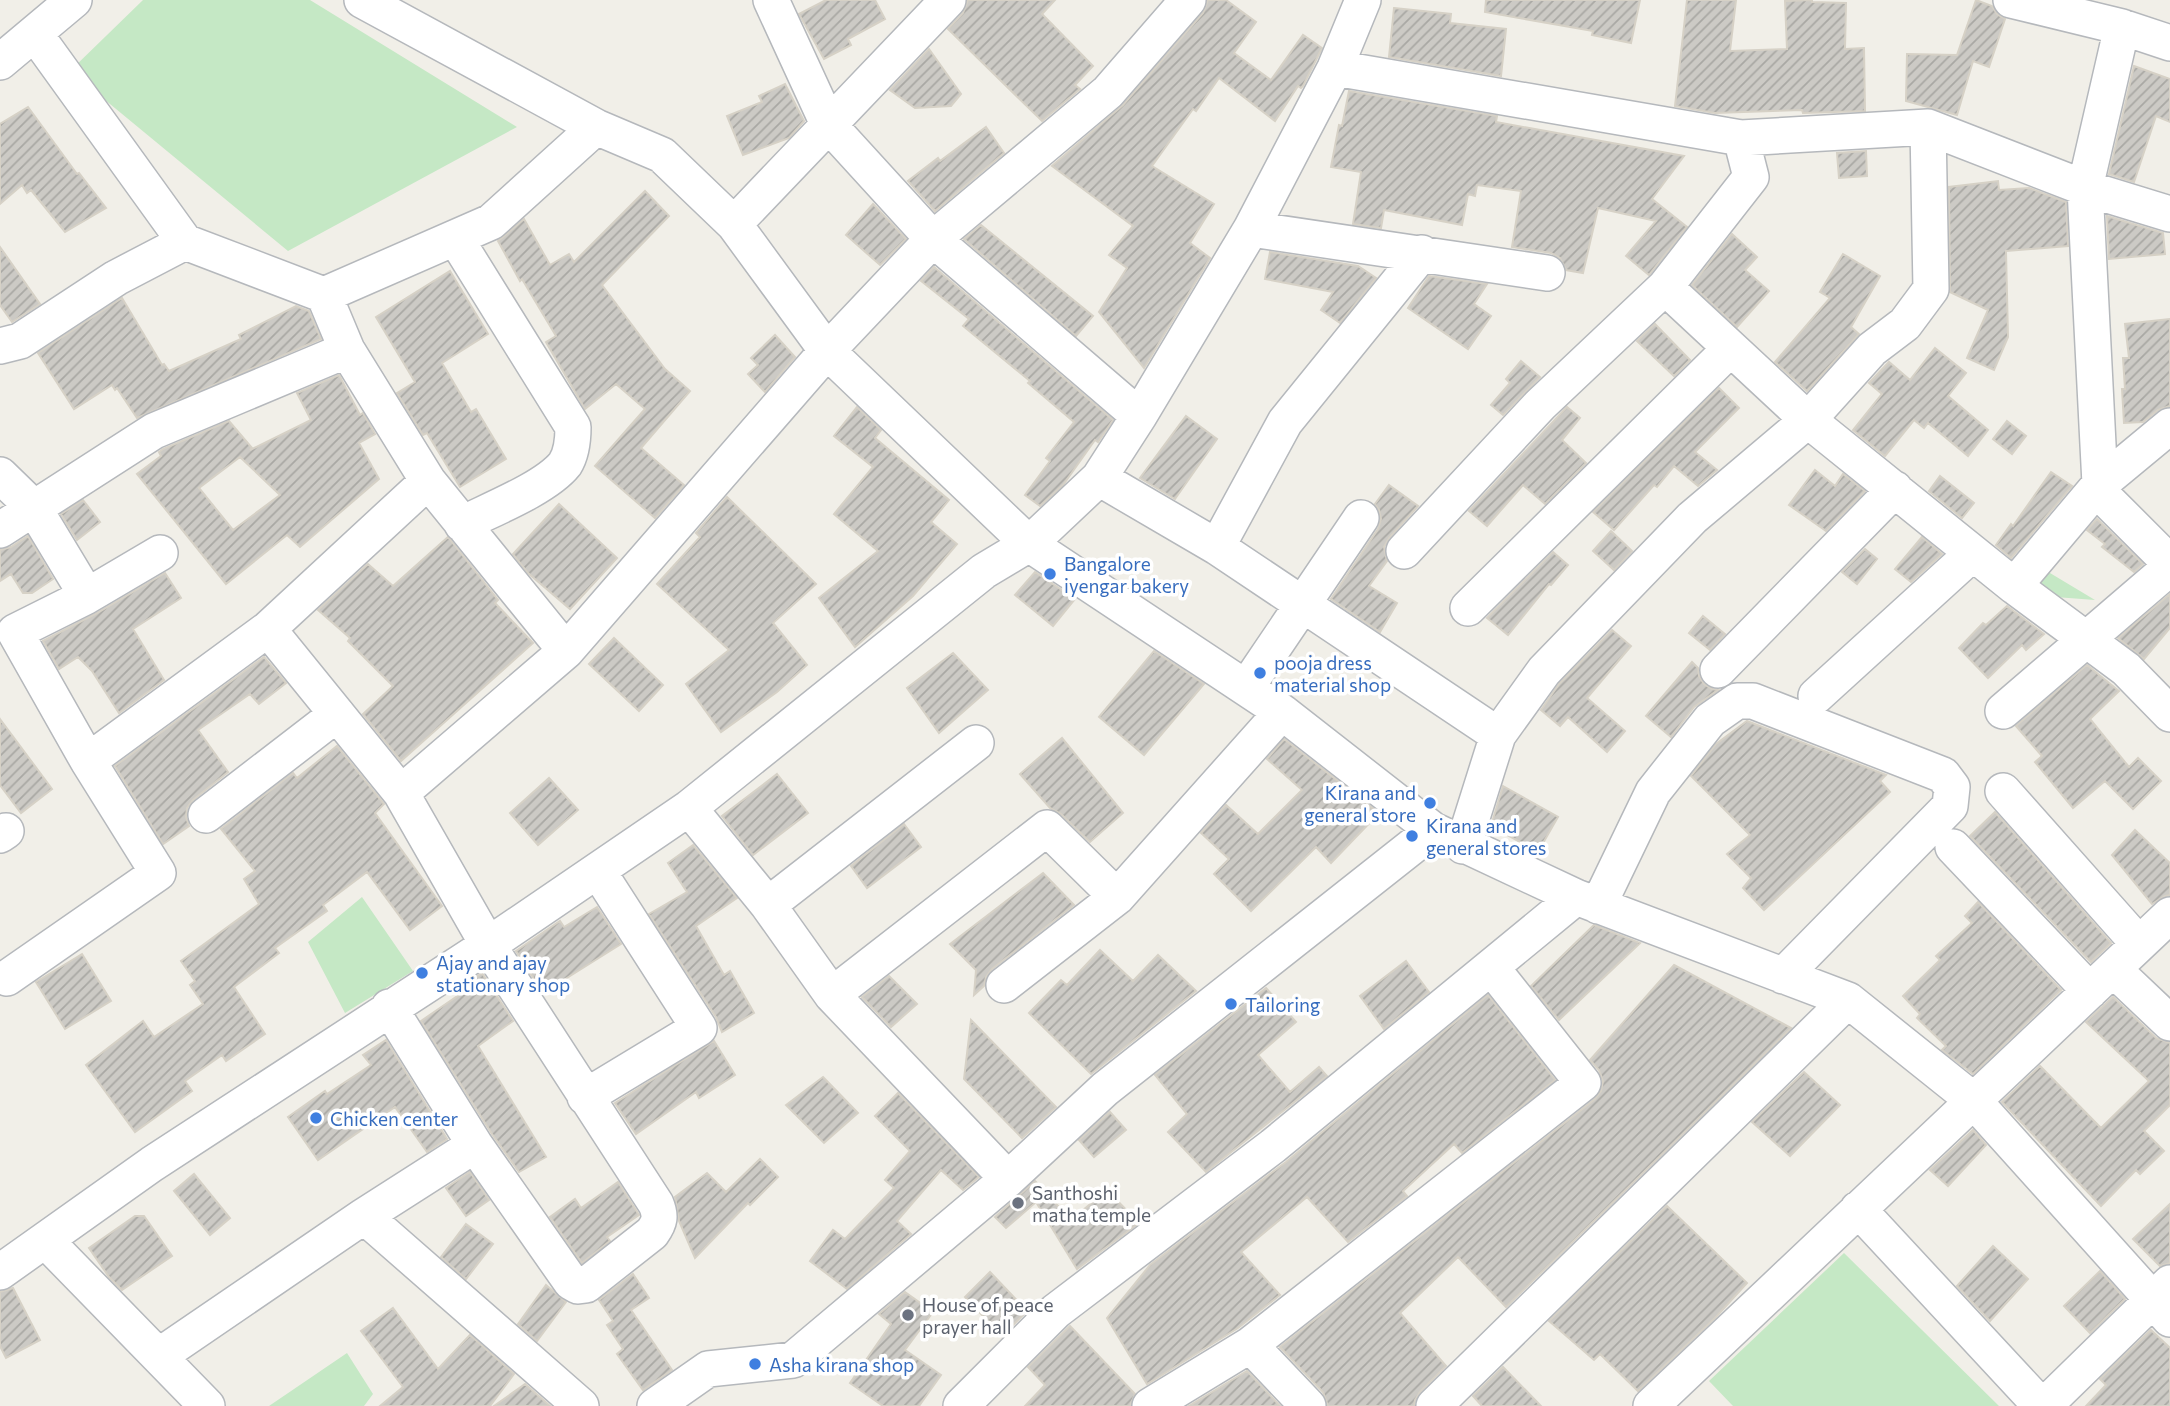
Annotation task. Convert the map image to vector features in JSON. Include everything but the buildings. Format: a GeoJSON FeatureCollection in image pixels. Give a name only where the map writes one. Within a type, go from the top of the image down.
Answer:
{"type":"FeatureCollection","features":[{"type":"Feature","properties":{"kind":"street"},"geometry":{"type":"LineString","coordinates":[[0,62],[74,0]]}},
{"type":"Feature","properties":{"kind":"street"},"geometry":{"type":"LineString","coordinates":[[362,0],[596,127],[662,155],[734,224],[827,351],[1029,544],[1282,712],[1433,830],[1587,902],[1848,1000],[1973,1100],[2164,1301],[2043,1406],[1858,1209]]}},
{"type":"Feature","properties":{"kind":"street"},"geometry":{"type":"LineString","coordinates":[[771,0],[828,124],[933,239],[1139,416]]}},
{"type":"Feature","properties":{"kind":"street"},"geometry":{"type":"LineString","coordinates":[[734,224],[948,0]]}},
{"type":"Feature","properties":{"kind":"street"},"geometry":{"type":"LineString","coordinates":[[401,793],[566,651],[827,351],[933,239],[1108,92],[1188,0]]}},
{"type":"Feature","properties":{"kind":"street"},"geometry":{"type":"LineString","coordinates":[[0,1272],[152,1164],[389,1007],[488,945],[689,808],[984,571],[1029,544],[1099,478],[1139,416],[1251,229],[1335,68],[1363,0]]}},
{"type":"Feature","properties":{"kind":"street"},"geometry":{"type":"LineString","coordinates":[[2011,0],[2122,27],[2170,43]]}},
{"type":"Feature","properties":{"kind":"street"},"geometry":{"type":"LineString","coordinates":[[2003,711],[2161,576],[2168,565],[2167,560],[2098,486],[2085,188],[2122,27]]}},
{"type":"Feature","properties":{"kind":"street"},"geometry":{"type":"LineString","coordinates":[[34,34],[185,242],[324,295],[491,222],[596,127]]}},
{"type":"Feature","properties":{"kind":"street"},"geometry":{"type":"LineString","coordinates":[[1335,68],[1741,138],[1928,127],[2085,188],[2170,214]]}},
{"type":"Feature","properties":{"kind":"street"},"geometry":{"type":"LineString","coordinates":[[1464,846],[1498,735],[1545,671],[1692,518],[1808,420],[1872,349],[1905,324],[1931,289],[1928,127]]}},
{"type":"Feature","properties":{"kind":"street"},"geometry":{"type":"LineString","coordinates":[[1404,551],[1540,405],[1665,287],[1751,177],[1741,138]]}},
{"type":"Feature","properties":{"kind":"street"},"geometry":{"type":"LineString","coordinates":[[1251,229],[1547,273]]}},
{"type":"Feature","properties":{"kind":"street"},"geometry":{"type":"LineString","coordinates":[[456,239],[573,427],[573,444],[566,463],[548,480],[461,524]]}},
{"type":"Feature","properties":{"kind":"street"},"geometry":{"type":"LineString","coordinates":[[0,346],[20,341],[116,278],[185,242]]}},
{"type":"Feature","properties":{"kind":"street"},"geometry":{"type":"LineString","coordinates":[[1217,547],[1285,422],[1422,253]]}},
{"type":"Feature","properties":{"kind":"street"},"geometry":{"type":"LineString","coordinates":[[1665,287],[1808,420],[2014,586],[2126,669],[2170,714]]}},
{"type":"Feature","properties":{"kind":"street"},"geometry":{"type":"LineString","coordinates":[[324,295],[347,350],[428,481],[566,651]]}},
{"type":"Feature","properties":{"kind":"street"},"geometry":{"type":"LineString","coordinates":[[1468,608],[1730,349]]}},
{"type":"Feature","properties":{"kind":"street"},"geometry":{"type":"LineString","coordinates":[[0,530],[154,432],[347,350]]}},
{"type":"Feature","properties":{"kind":"street"},"geometry":{"type":"LineString","coordinates":[[2014,586],[2098,486],[2170,426]]}},
{"type":"Feature","properties":{"kind":"street"},"geometry":{"type":"LineString","coordinates":[[0,475],[34,508],[87,596]]}},
{"type":"Feature","properties":{"kind":"street"},"geometry":{"type":"LineString","coordinates":[[1099,478],[1217,547],[1498,735]]}},
{"type":"Feature","properties":{"kind":"street"},"geometry":{"type":"LineString","coordinates":[[88,761],[268,629],[428,481]]}},
{"type":"Feature","properties":{"kind":"street"},"geometry":{"type":"LineString","coordinates":[[1718,670],[1895,489]]}},
{"type":"Feature","properties":{"kind":"street"},"geometry":{"type":"LineString","coordinates":[[1246,688],[1361,518]]}},
{"type":"Feature","properties":{"kind":"street"},"geometry":{"type":"LineString","coordinates":[[2,976],[158,873],[88,761],[15,632],[87,596],[160,553]]}},
{"type":"Feature","properties":{"kind":"street"},"geometry":{"type":"LineString","coordinates":[[1816,696],[1973,553]]}},
{"type":"Feature","properties":{"kind":"street"},"geometry":{"type":"LineString","coordinates":[[268,629],[401,793],[488,945],[660,1214],[659,1223],[652,1233],[586,1284],[578,1286],[572,1282],[475,1145],[389,1007]]}},
{"type":"Feature","properties":{"kind":"street"},"geometry":{"type":"LineString","coordinates":[[961,1406],[1056,1311],[1273,1146],[1491,967],[1587,902],[1653,792],[1710,720],[1737,701],[1753,701],[1943,775],[1952,788],[1950,806],[1783,975]]}},
{"type":"Feature","properties":{"kind":"street"},"geometry":{"type":"LineString","coordinates":[[1003,985],[1117,897],[1282,712]]}},
{"type":"Feature","properties":{"kind":"street"},"geometry":{"type":"LineString","coordinates":[[206,816],[337,714]]}},
{"type":"Feature","properties":{"kind":"street"},"geometry":{"type":"LineString","coordinates":[[768,905],[976,743]]}},
{"type":"Feature","properties":{"kind":"street"},"geometry":{"type":"LineString","coordinates":[[2003,791],[2139,944]]}},
{"type":"Feature","properties":{"kind":"street"},"geometry":{"type":"LineString","coordinates":[[689,808],[768,905],[832,995],[1008,1179]]}},
{"type":"Feature","properties":{"kind":"street"},"geometry":{"type":"LineString","coordinates":[[832,995],[1047,828],[1117,897]]}},
{"type":"Feature","properties":{"kind":"street"},"geometry":{"type":"LineString","coordinates":[[655,1406],[708,1369],[793,1360],[1008,1179],[1105,1089],[1433,830]]}},
{"type":"Feature","properties":{"kind":"street"},"geometry":{"type":"LineString","coordinates":[[1953,847],[2101,980],[2170,1023]]}},
{"type":"Feature","properties":{"kind":"street"},"geometry":{"type":"LineString","coordinates":[[586,1097],[699,1028],[598,871]]}},
{"type":"Feature","properties":{"kind":"street"},"geometry":{"type":"LineString","coordinates":[[1651,1406],[2170,915]]}},
{"type":"Feature","properties":{"kind":"street"},"geometry":{"type":"LineString","coordinates":[[1150,1406],[1250,1345],[1583,1083],[1491,967]]}},
{"type":"Feature","properties":{"kind":"street"},"geometry":{"type":"LineString","coordinates":[[1447,1402],[1848,1000]]}},
{"type":"Feature","properties":{"kind":"street"},"geometry":{"type":"LineString","coordinates":[[159,1356],[364,1216],[475,1145]]}},
{"type":"Feature","properties":{"kind":"street"},"geometry":{"type":"LineString","coordinates":[[364,1216],[581,1406]]}},
{"type":"Feature","properties":{"kind":"street"},"geometry":{"type":"LineString","coordinates":[[46,1241],[207,1406]]}},
{"type":"Feature","properties":{"kind":"street"},"geometry":{"type":"LineString","coordinates":[[1250,1345],[1308,1406]]}},
{"type":"Feature","properties":{"kind":"green space"},"geometry":{"type":"Polygon","coordinates":[[[143,0],[310,0],[517,127],[288,251],[70,71],[143,0]]]}},
{"type":"Feature","properties":{"kind":"green space"},"geometry":{"type":"Polygon","coordinates":[[[2045,570],[2095,600],[2030,595],[2045,570]]]}},
{"type":"Feature","properties":{"kind":"green space"},"geometry":{"type":"Polygon","coordinates":[[[362,897],[413,971],[345,1013],[308,942],[362,897]]]}},
{"type":"Feature","properties":{"kind":"green space"},"geometry":{"type":"Polygon","coordinates":[[[1844,1253],[1999,1406],[1733,1406],[1709,1381],[1844,1253]]]}},
{"type":"Feature","properties":{"kind":"green space"},"geometry":{"type":"Polygon","coordinates":[[[347,1353],[373,1394],[364,1406],[269,1406],[347,1353]]]}},
{"type":"Feature","properties":{"kind":"place","name":"Bangalore iyengar bakery"},"geometry":{"type":"Point","coordinates":[1050,574]}},
{"type":"Feature","properties":{"kind":"place","name":"pooja dress material shop"},"geometry":{"type":"Point","coordinates":[1260,673]}},
{"type":"Feature","properties":{"kind":"place","name":"Kirana and general store"},"geometry":{"type":"Point","coordinates":[1430,803]}},
{"type":"Feature","properties":{"kind":"place","name":"Kirana and general stores"},"geometry":{"type":"Point","coordinates":[1412,836]}},
{"type":"Feature","properties":{"kind":"place","name":"Ajay and ajay stationary shop"},"geometry":{"type":"Point","coordinates":[422,973]}},
{"type":"Feature","properties":{"kind":"place","name":"Tailoring"},"geometry":{"type":"Point","coordinates":[1231,1004]}},
{"type":"Feature","properties":{"kind":"place","name":"Chicken center"},"geometry":{"type":"Point","coordinates":[316,1118]}},
{"type":"Feature","properties":{"kind":"place","name":"Santhoshi matha temple"},"geometry":{"type":"Point","coordinates":[1018,1203]}},
{"type":"Feature","properties":{"kind":"place","name":"House of peace prayer hall"},"geometry":{"type":"Point","coordinates":[908,1315]}},
{"type":"Feature","properties":{"kind":"place","name":"Asha kirana shop"},"geometry":{"type":"Point","coordinates":[755,1364]}}]}
